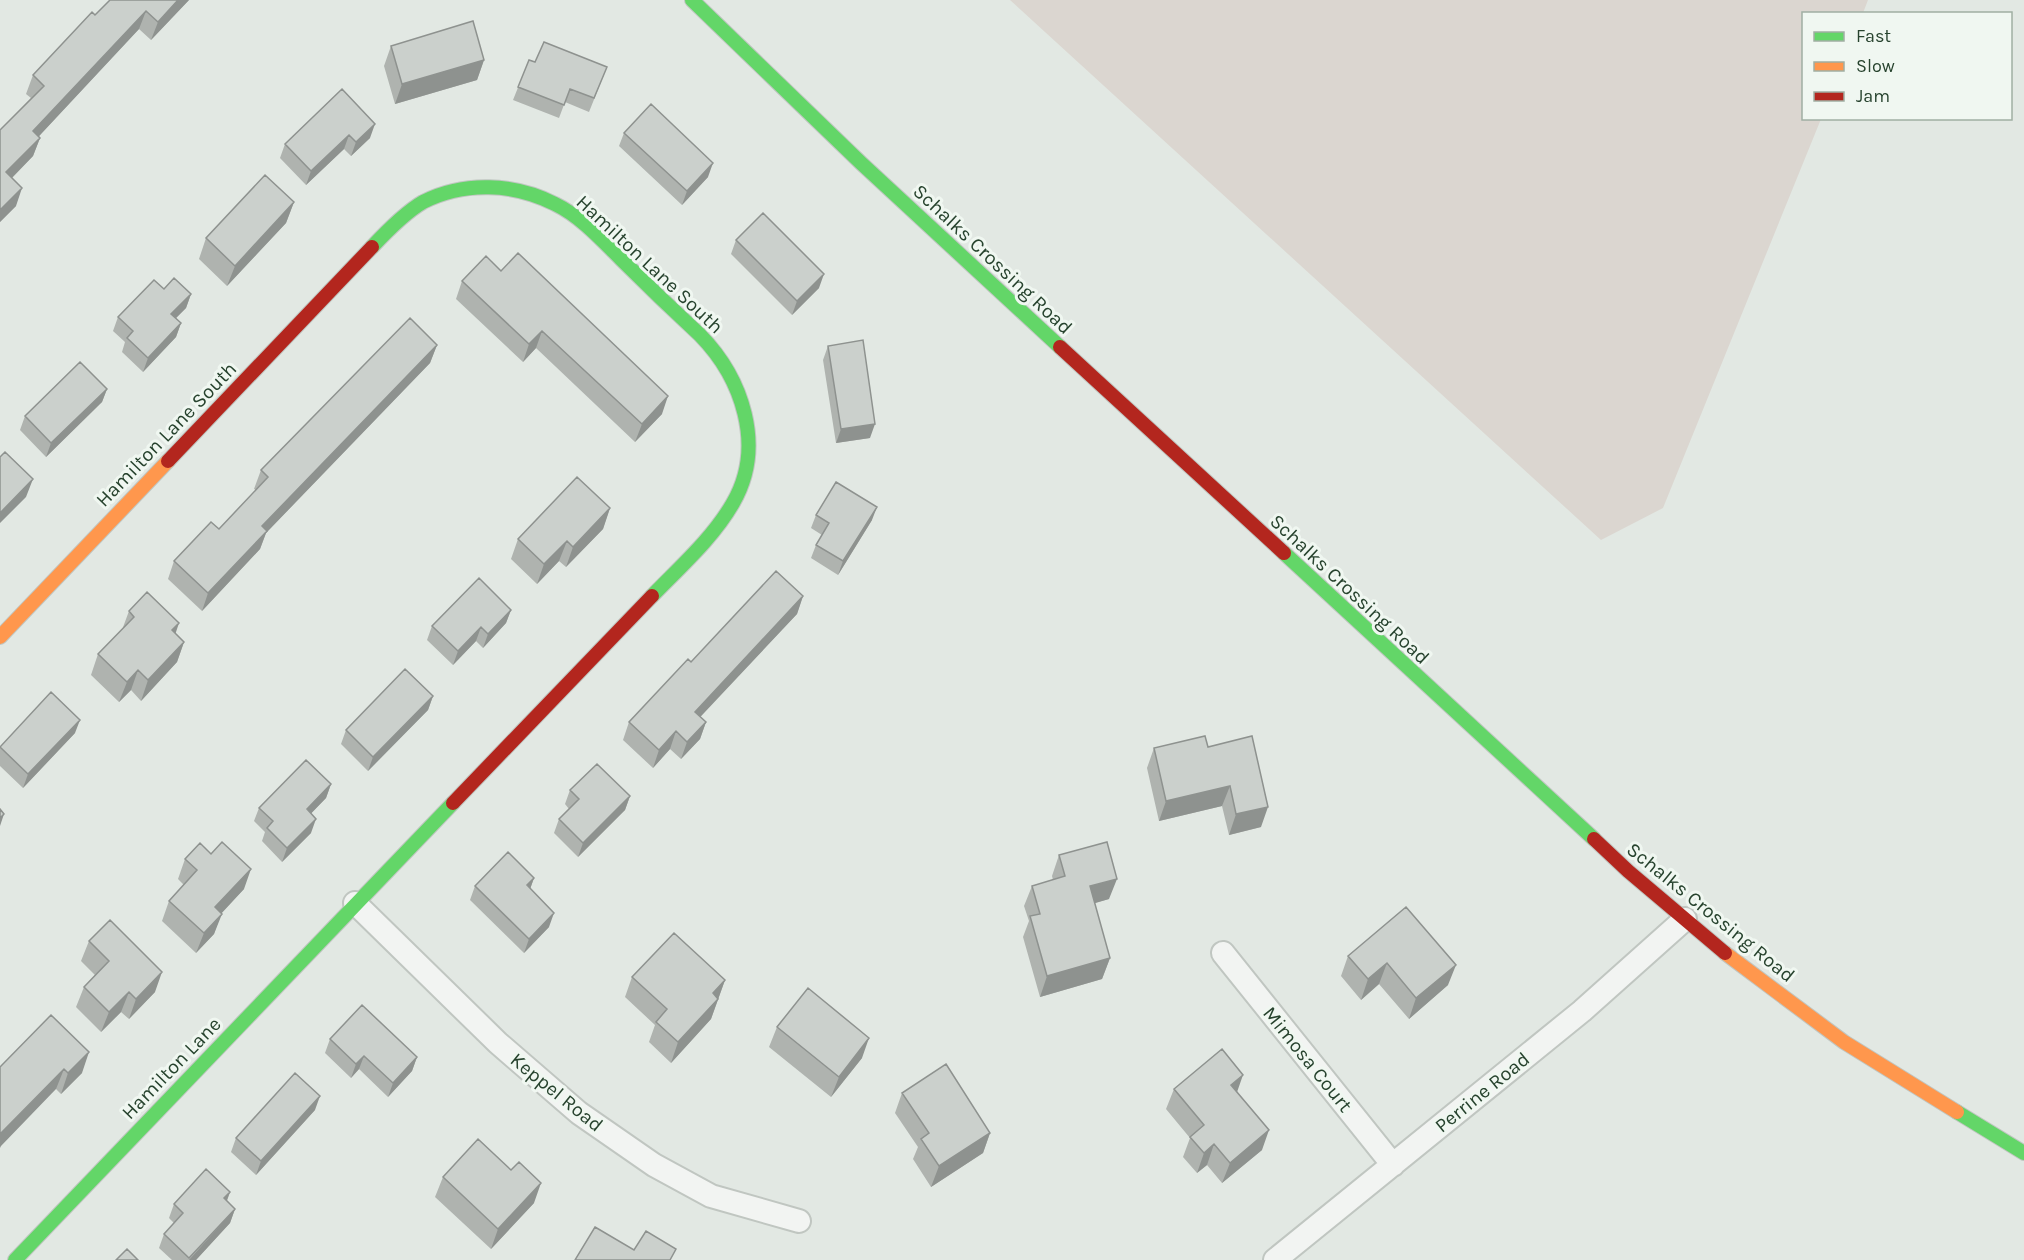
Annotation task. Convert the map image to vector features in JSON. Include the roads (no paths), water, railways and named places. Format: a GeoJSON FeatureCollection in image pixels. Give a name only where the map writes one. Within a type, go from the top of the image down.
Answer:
{"type":"FeatureCollection","features":[{"type":"Feature","properties":{"kind":"street","name":"Schalks Crossing Road"},"geometry":{"type":"LineString","coordinates":[[692,0],[861,163],[1628,871],[1728,955],[1844,1042],[2024,1152]]}},
{"type":"Feature","properties":{"kind":"street","name":"Hamilton Lane South"},"geometry":{"type":"LineString","coordinates":[[0,637],[386,232],[422,203],[457,189],[492,187],[529,193],[556,204],[580,220],[717,353],[731,374],[748,418],[749,444],[739,492],[726,515],[709,536],[356,903]]}},
{"type":"Feature","properties":{"kind":"street","name":"Keppel Road"},"geometry":{"type":"LineString","coordinates":[[356,903],[498,1043],[579,1113],[654,1165],[711,1196],[799,1221]]}},
{"type":"Feature","properties":{"kind":"street","name":"Hamilton Lane"},"geometry":{"type":"LineString","coordinates":[[15,1260],[356,903]]}},
{"type":"Feature","properties":{"kind":"street","name":"Perrine Road"},"geometry":{"type":"LineString","coordinates":[[1275,1260],[1582,1011],[1684,919]]}},
{"type":"Feature","properties":{"kind":"street","name":"Mimosa Court"},"geometry":{"type":"LineString","coordinates":[[1223,953],[1393,1165]]}}]}
